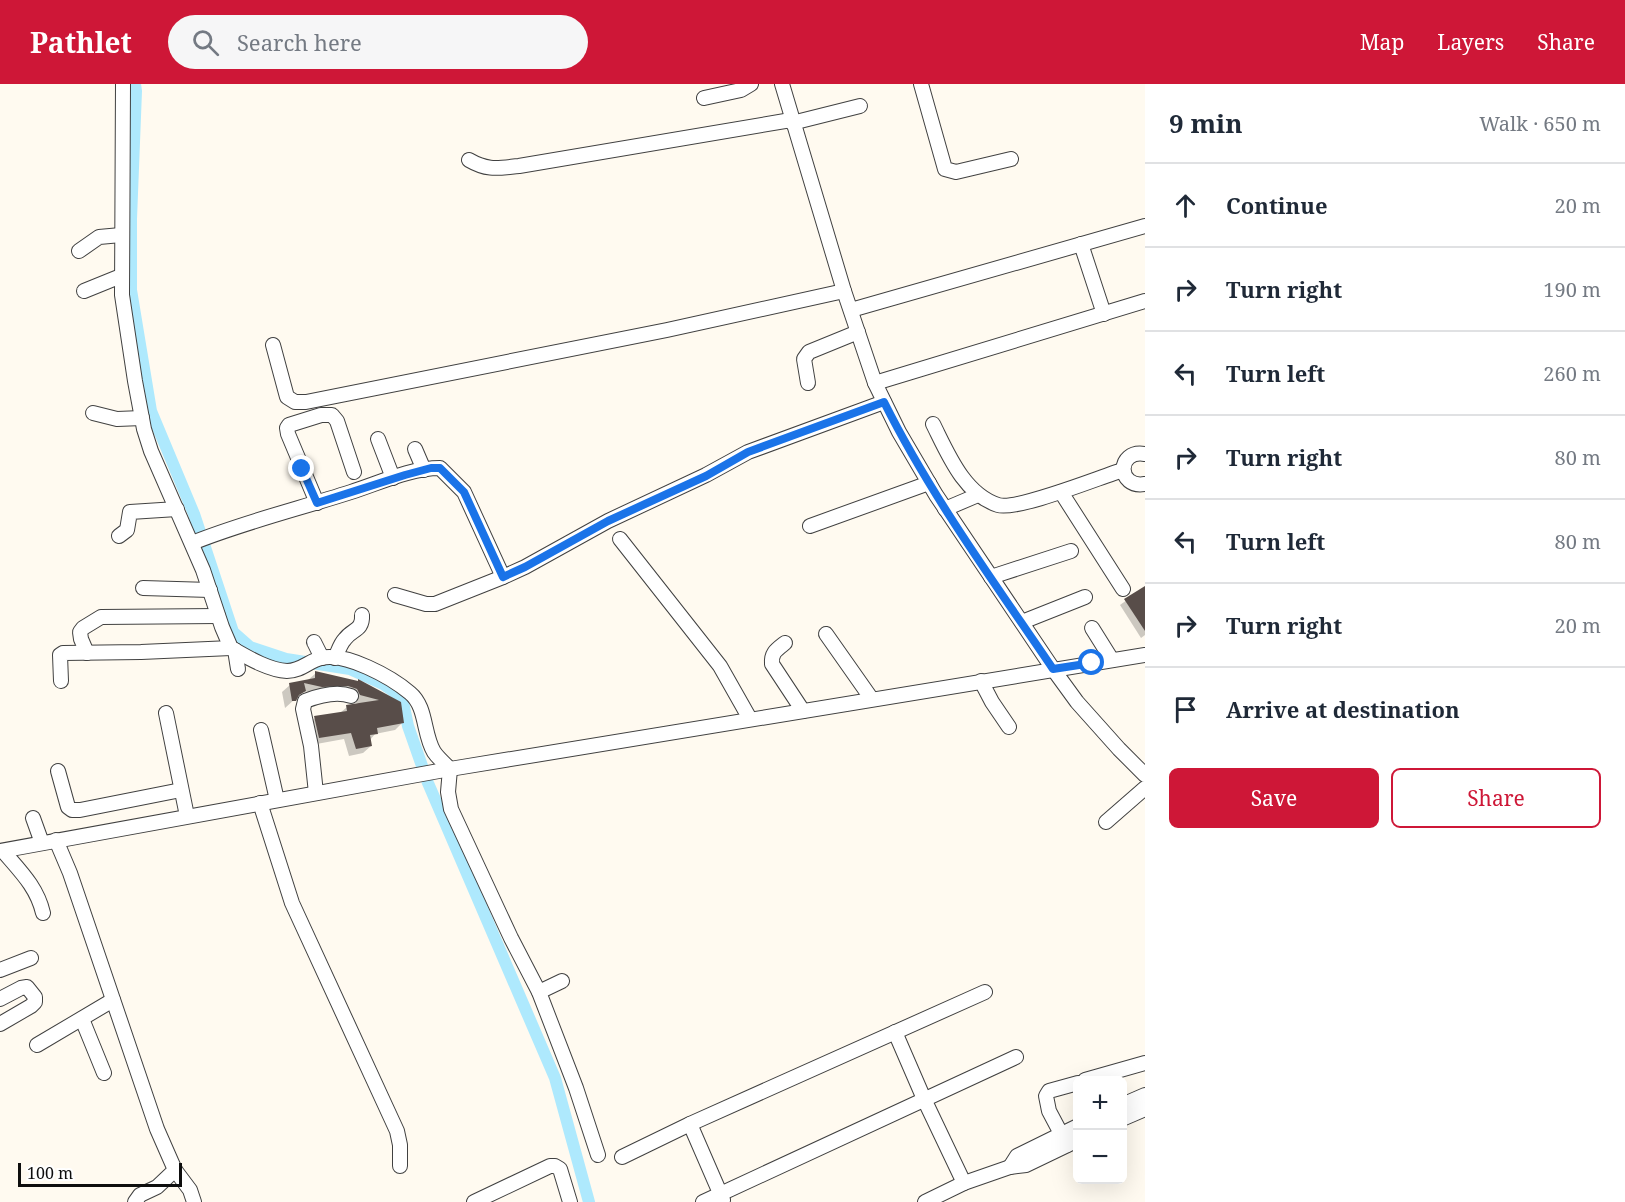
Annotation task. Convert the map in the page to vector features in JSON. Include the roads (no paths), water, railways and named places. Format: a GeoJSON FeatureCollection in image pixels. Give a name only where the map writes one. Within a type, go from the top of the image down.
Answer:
{"type":"FeatureCollection","features":[{"type":"Feature","properties":{"kind":"street"},"geometry":{"type":"LineString","coordinates":[[123,84],[122,295],[142,418],[151,451],[177,509],[200,540],[210,590],[218,616],[233,649],[238,669]]}},
{"type":"Feature","properties":{"kind":"street"},"geometry":{"type":"LineString","coordinates":[[704,98],[741,90],[751,84]]}},
{"type":"Feature","properties":{"kind":"street"},"geometry":{"type":"LineString","coordinates":[[782,84],[844,291],[884,402],[945,509],[1053,669],[1077,702],[1145,775]]}},
{"type":"Feature","properties":{"kind":"street"},"geometry":{"type":"LineString","coordinates":[[921,84],[945,168],[956,172],[1011,159]]}},
{"type":"Feature","properties":{"kind":"street"},"geometry":{"type":"LineString","coordinates":[[470,160],[482,167],[519,166],[792,122],[860,106]]}},
{"type":"Feature","properties":{"kind":"street"},"geometry":{"type":"LineString","coordinates":[[851,310],[1145,226]]}},
{"type":"Feature","properties":{"kind":"street"},"geometry":{"type":"LineString","coordinates":[[79,251],[99,237],[121,235]]}},
{"type":"Feature","properties":{"kind":"street"},"geometry":{"type":"LineString","coordinates":[[1081,244],[1104,314]]}},
{"type":"Feature","properties":{"kind":"street"},"geometry":{"type":"LineString","coordinates":[[84,291],[121,276]]}},
{"type":"Feature","properties":{"kind":"street"},"geometry":{"type":"LineString","coordinates":[[273,345],[287,398],[295,402],[306,402],[667,330],[844,291]]}},
{"type":"Feature","properties":{"kind":"street"},"geometry":{"type":"LineString","coordinates":[[875,382],[1145,301]]}},
{"type":"Feature","properties":{"kind":"street"},"geometry":{"type":"LineString","coordinates":[[808,383],[804,359],[808,352],[858,332]]}},
{"type":"Feature","properties":{"kind":"street"},"geometry":{"type":"LineString","coordinates":[[395,595],[426,604],[435,604],[525,567],[608,521],[706,476],[748,452],[884,402]]}},
{"type":"Feature","properties":{"kind":"street"},"geometry":{"type":"LineString","coordinates":[[93,413],[117,419],[142,418]]}},
{"type":"Feature","properties":{"kind":"street"},"geometry":{"type":"LineString","coordinates":[[317,503],[288,434],[289,425],[321,415],[332,415],[337,421],[354,472]]}},
{"type":"Feature","properties":{"kind":"street"},"geometry":{"type":"LineString","coordinates":[[933,424],[951,461],[978,495],[1000,506],[1026,502],[1061,492],[1123,470]]}},
{"type":"Feature","properties":{"kind":"street"},"geometry":{"type":"LineString","coordinates":[[378,439],[393,478]]}},
{"type":"Feature","properties":{"kind":"street"},"geometry":{"type":"LineString","coordinates":[[415,450],[424,470]]}},
{"type":"Feature","properties":{"kind":"street"},"geometry":{"type":"LineString","coordinates":[[1145,454],[1138,453],[1129,456],[1124,463],[1123,470],[1130,482],[1136,485],[1145,484]]}},
{"type":"Feature","properties":{"kind":"street"},"geometry":{"type":"LineString","coordinates":[[200,540],[393,478],[440,468],[464,492],[503,577]]}},
{"type":"Feature","properties":{"kind":"street"},"geometry":{"type":"LineString","coordinates":[[810,526],[929,483]]}},
{"type":"Feature","properties":{"kind":"street"},"geometry":{"type":"LineString","coordinates":[[1061,492],[1123,589]]}},
{"type":"Feature","properties":{"kind":"street"},"geometry":{"type":"LineString","coordinates":[[945,509],[978,495]]}},
{"type":"Feature","properties":{"kind":"street"},"geometry":{"type":"LineString","coordinates":[[118,536],[127,530],[130,512],[177,509]]}},
{"type":"Feature","properties":{"kind":"street"},"geometry":{"type":"LineString","coordinates":[[620,538],[720,666],[750,719]]}},
{"type":"Feature","properties":{"kind":"street"},"geometry":{"type":"LineString","coordinates":[[991,577],[1071,551]]}},
{"type":"Feature","properties":{"kind":"street"},"geometry":{"type":"LineString","coordinates":[[143,588],[210,590]]}},
{"type":"Feature","properties":{"kind":"street"},"geometry":{"type":"LineString","coordinates":[[1022,622],[1085,597]]}},
{"type":"Feature","properties":{"kind":"street"},"geometry":{"type":"LineString","coordinates":[[61,681],[61,653],[233,649],[285,671],[318,661],[360,628],[362,615]]}},
{"type":"Feature","properties":{"kind":"street"},"geometry":{"type":"LineString","coordinates":[[87,653],[80,632],[101,617],[218,616]]}},
{"type":"Feature","properties":{"kind":"street"},"geometry":{"type":"LineString","coordinates":[[1092,628],[1112,660]]}},
{"type":"Feature","properties":{"kind":"street"},"geometry":{"type":"LineString","coordinates":[[826,634],[871,698]]}},
{"type":"Feature","properties":{"kind":"street"},"geometry":{"type":"LineString","coordinates":[[315,642],[318,661]]}},
{"type":"Feature","properties":{"kind":"street"},"geometry":{"type":"LineString","coordinates":[[785,643],[775,651],[772,664],[803,711]]}},
{"type":"Feature","properties":{"kind":"street"},"geometry":{"type":"LineString","coordinates":[[2,851],[444,770],[871,698],[1145,655]]}},
{"type":"Feature","properties":{"kind":"street"},"geometry":{"type":"LineString","coordinates":[[318,661],[363,666],[385,675],[412,694],[419,704],[433,751],[444,770],[451,808],[511,938],[539,992],[576,1088],[598,1155]]}},
{"type":"Feature","properties":{"kind":"street"},"geometry":{"type":"LineString","coordinates":[[981,681],[1009,727]]}},
{"type":"Feature","properties":{"kind":"street"},"geometry":{"type":"LineString","coordinates":[[316,793],[311,746],[303,709],[305,701],[334,694],[351,696]]}},
{"type":"Feature","properties":{"kind":"street"},"geometry":{"type":"LineString","coordinates":[[166,713],[187,816]]}},
{"type":"Feature","properties":{"kind":"street"},"geometry":{"type":"LineString","coordinates":[[261,730],[277,800]]}},
{"type":"Feature","properties":{"kind":"street"},"geometry":{"type":"LineString","coordinates":[[58,771],[68,807],[72,810],[181,790]]}},
{"type":"Feature","properties":{"kind":"street"},"geometry":{"type":"LineString","coordinates":[[1106,822],[1145,788]]}},
{"type":"Feature","properties":{"kind":"street"},"geometry":{"type":"LineString","coordinates":[[260,803],[292,903],[397,1131],[400,1166]]}},
{"type":"Feature","properties":{"kind":"street"},"geometry":{"type":"LineString","coordinates":[[33,818],[70,873],[157,1129],[175,1170],[190,1190],[194,1202]]}},
{"type":"Feature","properties":{"kind":"street"},"geometry":{"type":"LineString","coordinates":[[2,851],[31,883],[43,913]]}},
{"type":"Feature","properties":{"kind":"street"},"geometry":{"type":"LineString","coordinates":[[0,970],[31,958]]}},
{"type":"Feature","properties":{"kind":"street"},"geometry":{"type":"LineString","coordinates":[[539,992],[562,981]]}},
{"type":"Feature","properties":{"kind":"street"},"geometry":{"type":"LineString","coordinates":[[0,999],[27,987],[35,997],[32,1006],[0,1024]]}},
{"type":"Feature","properties":{"kind":"street"},"geometry":{"type":"LineString","coordinates":[[622,1157],[690,1124],[985,992]]}},
{"type":"Feature","properties":{"kind":"street"},"geometry":{"type":"LineString","coordinates":[[37,1045],[113,1000]]}},
{"type":"Feature","properties":{"kind":"street"},"geometry":{"type":"LineString","coordinates":[[82,1018],[104,1073]]}},
{"type":"Feature","properties":{"kind":"street"},"geometry":{"type":"LineString","coordinates":[[895,1032],[964,1184]]}},
{"type":"Feature","properties":{"kind":"street"},"geometry":{"type":"LineString","coordinates":[[703,1202],[722,1198],[1016,1057]]}},
{"type":"Feature","properties":{"kind":"street"},"geometry":{"type":"LineString","coordinates":[[1099,1076],[1145,1063]]}},
{"type":"Feature","properties":{"kind":"street"},"geometry":{"type":"LineString","coordinates":[[925,1202],[1010,1167],[1017,1156],[1069,1140],[1049,1111],[1046,1096],[1049,1091],[1073,1084]]}},
{"type":"Feature","properties":{"kind":"street"},"geometry":{"type":"LineString","coordinates":[[1127,1103],[1145,1095]]}},
{"type":"Feature","properties":{"kind":"street"},"geometry":{"type":"LineString","coordinates":[[1127,1117],[1145,1109]]}},
{"type":"Feature","properties":{"kind":"street"},"geometry":{"type":"LineString","coordinates":[[690,1124],[722,1198]]}},
{"type":"Feature","properties":{"kind":"street"},"geometry":{"type":"LineString","coordinates":[[474,1202],[550,1166],[560,1169],[570,1202]]}},
{"type":"Feature","properties":{"kind":"street"},"geometry":{"type":"LineString","coordinates":[[135,1202],[140,1195],[157,1187],[175,1170]]}},
{"type":"Feature","properties":{"kind":"waterway"},"geometry":{"type":"LineString","coordinates":[[135,84],[131,290],[151,411],[194,514],[233,632],[250,647],[286,659],[350,669],[383,684],[402,697],[408,726],[428,783],[555,1078],[589,1202]]}}]}
